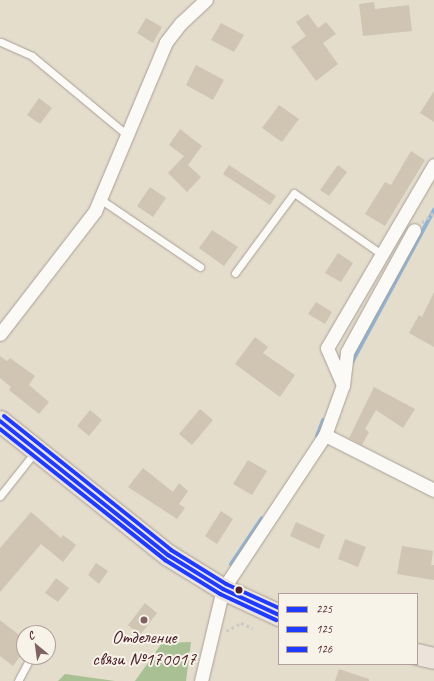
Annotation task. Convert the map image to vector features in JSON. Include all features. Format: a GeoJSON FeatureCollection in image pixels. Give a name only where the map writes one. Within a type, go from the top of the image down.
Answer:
{"type":"FeatureCollection","features":[{"type":"Feature","properties":{"kind":"main road"},"geometry":{"type":"LineString","coordinates":[[0,421],[152,544],[223,589],[278,615]]}},
{"type":"Feature","properties":{"kind":"main road"},"geometry":{"type":"LineString","coordinates":[[418,654],[434,658]]}},
{"type":"Feature","properties":{"kind":"street"},"geometry":{"type":"LineString","coordinates":[[0,334],[95,211],[166,42],[181,23],[206,0]]}},
{"type":"Feature","properties":{"kind":"street"},"geometry":{"type":"LineString","coordinates":[[343,385],[327,348],[380,253],[434,165]]}},
{"type":"Feature","properties":{"kind":"street"},"geometry":{"type":"LineString","coordinates":[[201,681],[223,589],[325,435],[343,385],[347,352],[414,230]]}},
{"type":"Feature","properties":{"kind":"street"},"geometry":{"type":"LineString","coordinates":[[325,435],[434,490]]}},
{"type":"Feature","properties":{"kind":"lane"},"geometry":{"type":"LineString","coordinates":[[1,42],[32,56],[127,135]]}},
{"type":"Feature","properties":{"kind":"lane"},"geometry":{"type":"LineString","coordinates":[[235,273],[294,193],[380,253]]}},
{"type":"Feature","properties":{"kind":"lane"},"geometry":{"type":"LineString","coordinates":[[100,199],[200,267]]}},
{"type":"Feature","properties":{"kind":"lane"},"geometry":{"type":"LineString","coordinates":[[0,496],[37,450]]}},
{"type":"Feature","properties":{"kind":"lane"},"geometry":{"type":"LineString","coordinates":[[18,681],[26,665]]}},
{"type":"Feature","properties":{"kind":"path"},"geometry":{"type":"LineString","coordinates":[[223,637],[226,631],[237,624],[241,623],[253,628]]}},
{"type":"Feature","properties":{"kind":"green space"},"geometry":{"type":"Polygon","coordinates":[[[191,642],[186,681],[135,681],[162,643],[191,642]]]}},
{"type":"Feature","properties":{"kind":"green space"},"geometry":{"type":"Polygon","coordinates":[[[65,674],[115,681],[58,681],[65,674]]]}},
{"type":"Feature","properties":{"kind":"building"},"geometry":{"type":"Polygon","coordinates":[[[374,2],[375,9],[409,5],[412,31],[363,36],[359,4],[374,2]]]}},
{"type":"Feature","properties":{"kind":"building"},"geometry":{"type":"Polygon","coordinates":[[[308,14],[318,28],[326,22],[336,34],[323,43],[338,64],[316,81],[291,47],[306,36],[296,22],[308,14]]]}},
{"type":"Feature","properties":{"kind":"building"},"geometry":{"type":"Polygon","coordinates":[[[146,18],[162,27],[153,43],[137,33],[146,18]]]}},
{"type":"Feature","properties":{"kind":"building"},"geometry":{"type":"Polygon","coordinates":[[[221,23],[244,35],[234,52],[211,40],[221,23]]]}},
{"type":"Feature","properties":{"kind":"building"},"geometry":{"type":"Polygon","coordinates":[[[196,65],[224,80],[213,100],[186,85],[196,65]]]}},
{"type":"Feature","properties":{"kind":"building"},"geometry":{"type":"Polygon","coordinates":[[[434,91],[434,122],[420,113],[434,91]]]}},
{"type":"Feature","properties":{"kind":"building"},"geometry":{"type":"Polygon","coordinates":[[[39,98],[52,108],[40,124],[27,115],[39,98]]]}},
{"type":"Feature","properties":{"kind":"building"},"geometry":{"type":"Polygon","coordinates":[[[279,105],[299,119],[282,142],[262,128],[279,105]]]}},
{"type":"Feature","properties":{"kind":"building"},"geometry":{"type":"Polygon","coordinates":[[[180,129],[202,146],[188,165],[201,177],[187,192],[168,173],[184,156],[169,145],[180,129]]]}},
{"type":"Feature","properties":{"kind":"building"},"geometry":{"type":"Polygon","coordinates":[[[411,151],[425,160],[385,226],[365,214],[385,182],[391,185],[411,151]]]}},
{"type":"Feature","properties":{"kind":"building"},"geometry":{"type":"Polygon","coordinates":[[[229,165],[276,196],[270,205],[223,174],[229,165]]]}},
{"type":"Feature","properties":{"kind":"building"},"geometry":{"type":"Polygon","coordinates":[[[338,165],[347,172],[329,196],[320,190],[338,165]]]}},
{"type":"Feature","properties":{"kind":"building"},"geometry":{"type":"Polygon","coordinates":[[[150,187],[166,198],[153,217],[137,206],[150,187]]]}},
{"type":"Feature","properties":{"kind":"building"},"geometry":{"type":"Polygon","coordinates":[[[212,230],[238,247],[224,266],[199,248],[212,230]]]}},
{"type":"Feature","properties":{"kind":"building"},"geometry":{"type":"Polygon","coordinates":[[[338,253],[353,263],[341,282],[325,273],[338,253]]]}},
{"type":"Feature","properties":{"kind":"building"},"geometry":{"type":"Polygon","coordinates":[[[434,292],[434,347],[409,333],[419,315],[422,317],[434,292]]]}},
{"type":"Feature","properties":{"kind":"building"},"geometry":{"type":"Polygon","coordinates":[[[316,302],[332,312],[325,324],[308,314],[316,302]]]}},
{"type":"Feature","properties":{"kind":"building"},"geometry":{"type":"Polygon","coordinates":[[[255,337],[268,347],[263,353],[295,375],[280,397],[235,364],[255,337]]]}},
{"type":"Feature","properties":{"kind":"building"},"geometry":{"type":"Polygon","coordinates":[[[0,356],[7,361],[10,358],[35,376],[29,385],[49,402],[39,414],[9,390],[11,387],[0,378],[0,356]]]}},
{"type":"Feature","properties":{"kind":"building"},"geometry":{"type":"Polygon","coordinates":[[[374,387],[415,409],[403,428],[376,410],[365,429],[369,432],[362,445],[349,438],[374,387]]]}},
{"type":"Feature","properties":{"kind":"building"},"geometry":{"type":"Polygon","coordinates":[[[200,409],[213,420],[192,445],[179,434],[200,409]]]}},
{"type":"Feature","properties":{"kind":"building"},"geometry":{"type":"Polygon","coordinates":[[[90,410],[102,420],[89,436],[77,426],[90,410]]]}},
{"type":"Feature","properties":{"kind":"building"},"geometry":{"type":"Polygon","coordinates":[[[248,460],[267,471],[252,495],[233,484],[248,460]]]}},
{"type":"Feature","properties":{"kind":"building"},"geometry":{"type":"Polygon","coordinates":[[[143,468],[173,492],[179,483],[188,491],[179,504],[185,508],[177,519],[128,487],[143,468]]]}},
{"type":"Feature","properties":{"kind":"building"},"geometry":{"type":"Polygon","coordinates":[[[221,511],[233,519],[217,544],[205,536],[221,511]]]}},
{"type":"Feature","properties":{"kind":"building"},"geometry":{"type":"Polygon","coordinates":[[[31,512],[61,538],[63,535],[76,545],[63,562],[41,544],[0,592],[0,548],[31,512]]]}},
{"type":"Feature","properties":{"kind":"building"},"geometry":{"type":"Polygon","coordinates":[[[296,522],[325,535],[319,549],[290,536],[296,522]]]}},
{"type":"Feature","properties":{"kind":"building"},"geometry":{"type":"Polygon","coordinates":[[[345,539],[366,547],[358,567],[338,559],[345,539]]]}},
{"type":"Feature","properties":{"kind":"building"},"geometry":{"type":"Polygon","coordinates":[[[402,546],[433,551],[431,565],[434,565],[434,580],[397,574],[402,546]]]}},
{"type":"Feature","properties":{"kind":"building"},"geometry":{"type":"Polygon","coordinates":[[[96,563],[108,571],[99,584],[88,575],[96,563]]]}},
{"type":"Feature","properties":{"kind":"building"},"geometry":{"type":"Polygon","coordinates":[[[56,578],[69,588],[58,602],[45,593],[56,578]]]}},
{"type":"Feature","properties":{"kind":"building"},"geometry":{"type":"Polygon","coordinates":[[[145,603],[157,613],[140,635],[128,625],[145,603]]]}},
{"type":"Feature","properties":{"kind":"building"},"geometry":{"type":"Polygon","coordinates":[[[0,620],[16,633],[16,662],[13,666],[0,656],[0,620]]]}},
{"type":"Feature","properties":{"kind":"building"},"geometry":{"type":"Polygon","coordinates":[[[339,669],[369,679],[369,681],[335,681],[339,669]]]}},
{"type":"Feature","properties":{"kind":"waterway"},"geometry":{"type":"LineString","coordinates":[[351,364],[434,210]]}},
{"type":"Feature","properties":{"kind":"waterway"},"geometry":{"type":"LineString","coordinates":[[317,436],[323,420]]}},
{"type":"Feature","properties":{"kind":"waterway"},"geometry":{"type":"LineString","coordinates":[[231,564],[262,518]]}},
{"type":"Feature","properties":{"kind":"transit line","name":"126"},"geometry":{"type":"LineString","coordinates":[[4,416],[171,550],[226,584],[278,608]]}},
{"type":"Feature","properties":{"kind":"transit line","name":"225"},"geometry":{"type":"LineString","coordinates":[[0,421],[168,555],[223,589],[278,615]]}},
{"type":"Feature","properties":{"kind":"transit line","name":"125"},"geometry":{"type":"LineString","coordinates":[[0,429],[165,560],[220,594],[276,620]]}},
{"type":"Feature","properties":{"kind":"place","name":"Отделение связи №170017"},"geometry":{"type":"Point","coordinates":[144,620]}}]}
